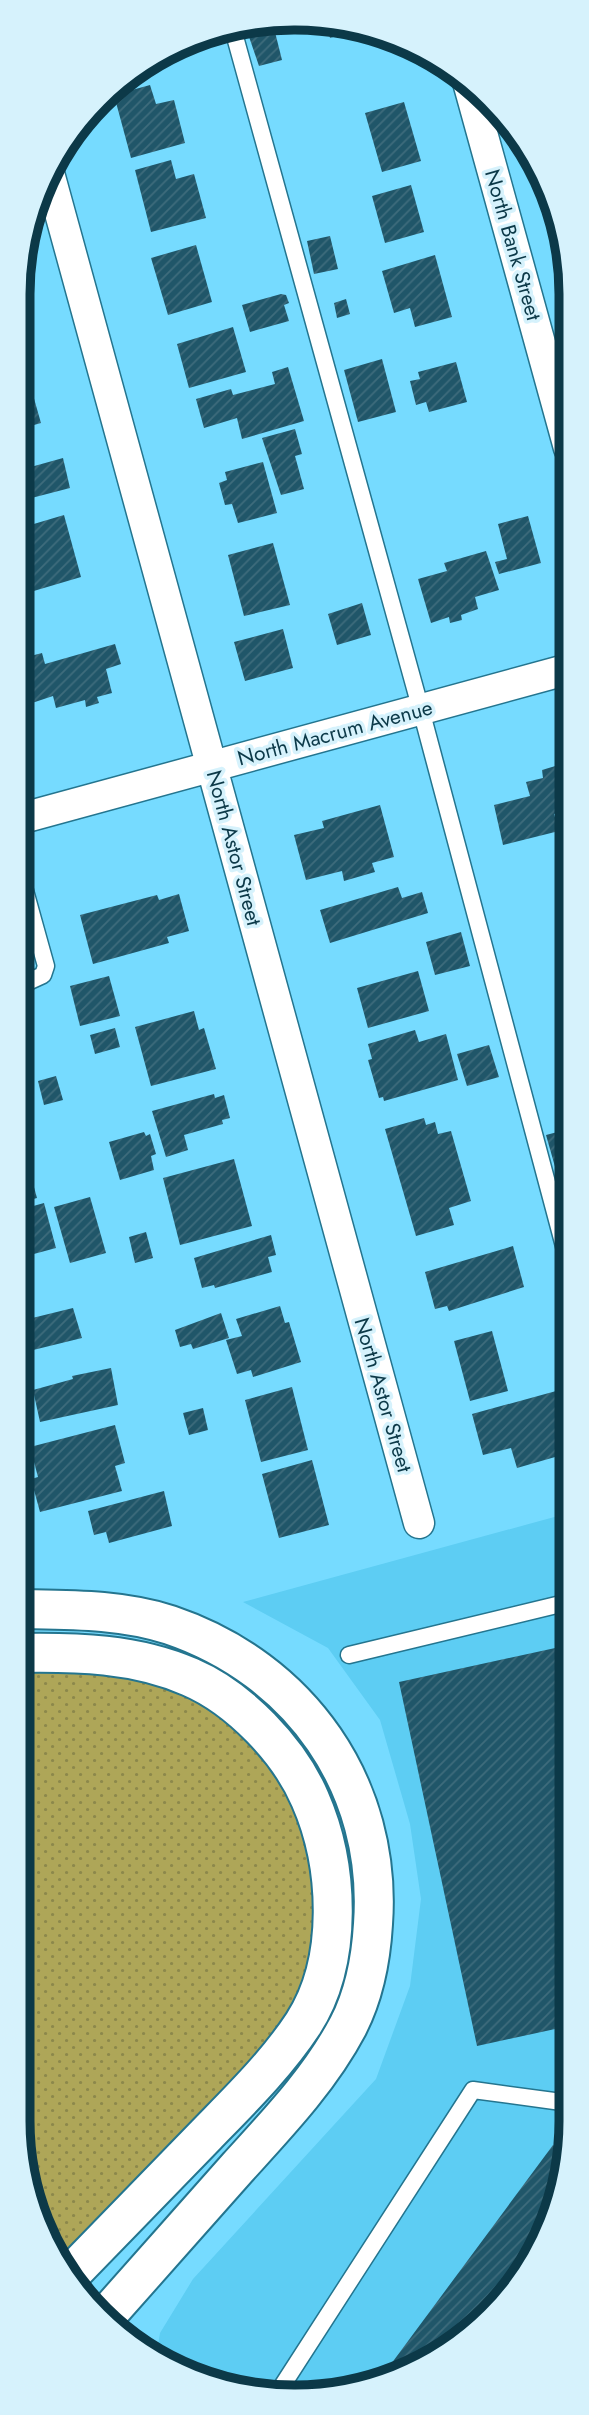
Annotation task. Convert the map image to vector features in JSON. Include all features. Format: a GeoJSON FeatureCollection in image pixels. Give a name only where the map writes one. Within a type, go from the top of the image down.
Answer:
{"type":"FeatureCollection","features":[{"type":"Feature","properties":{"kind":"main road"},"geometry":{"type":"LineString","coordinates":[[30,1609],[89,1610],[131,1615],[181,1630],[254,1666],[295,1701],[325,1740],[350,1782],[363,1818],[373,1863],[375,1899],[372,1940],[364,1983],[348,2024],[324,2065],[292,2107],[113,2314]]}},
{"type":"Feature","properties":{"kind":"main road"},"geometry":{"type":"LineString","coordinates":[[30,1653],[73,1652],[147,1662],[191,1677],[227,1700],[264,1732],[287,1760],[310,1798],[326,1847],[333,1895],[330,1940],[322,1981],[304,2022],[253,2085],[75,2270]]}},
{"type":"Feature","properties":{"kind":"street","name":"North Bank Street"},"geometry":{"type":"LineString","coordinates":[[472,98],[559,412]]}},
{"type":"Feature","properties":{"kind":"street","name":"North Astor Street"},"geometry":{"type":"LineString","coordinates":[[53,187],[419,1523]]}},
{"type":"Feature","properties":{"kind":"street","name":"North Macrum Avenue"},"geometry":{"type":"LineString","coordinates":[[30,816],[559,672]]}},
{"type":"Feature","properties":{"kind":"lane"},"geometry":{"type":"LineString","coordinates":[[235,37],[421,710],[559,1228]]}},
{"type":"Feature","properties":{"kind":"lane"},"geometry":{"type":"LineString","coordinates":[[30,909],[46,967],[43,975],[30,981]]}},
{"type":"Feature","properties":{"kind":"lane"},"geometry":{"type":"LineString","coordinates":[[349,1655],[559,1604]]}},
{"type":"Feature","properties":{"kind":"lane"},"geometry":{"type":"LineString","coordinates":[[283,2385],[474,2090],[559,2102]]}},
{"type":"Feature","properties":{"kind":"shaded area"},"geometry":{"type":"Polygon","coordinates":[[[559,1516],[559,2138],[550,2189],[532,2238],[515,2268],[482,2308],[456,2331],[412,2358],[380,2371],[312,2385],[260,2383],[209,2371],[158,2347],[160,2333],[193,2279],[376,2079],[410,1986],[421,1899],[410,1824],[380,1720],[328,1648],[243,1602],[559,1516]]]}},
{"type":"Feature","properties":{"kind":"shaded area"},"geometry":{"type":"Polygon","coordinates":[[[30,1667],[114,1669],[184,1688],[264,1747],[318,1854],[311,1972],[276,2038],[67,2257],[44,2206],[30,2138],[30,1667]]]}},
{"type":"Feature","properties":{"kind":"building"},"geometry":{"type":"Polygon","coordinates":[[[275,30],[282,60],[259,66],[248,34],[275,30]]]}},
{"type":"Feature","properties":{"kind":"building"},"geometry":{"type":"Polygon","coordinates":[[[328,32],[342,34],[330,38],[328,32]]]}},
{"type":"Feature","properties":{"kind":"building"},"geometry":{"type":"Polygon","coordinates":[[[150,85],[156,104],[174,100],[185,143],[131,158],[115,99],[123,93],[150,85]]]}},
{"type":"Feature","properties":{"kind":"building"},"geometry":{"type":"Polygon","coordinates":[[[404,102],[421,161],[382,172],[365,113],[404,102]]]}},
{"type":"Feature","properties":{"kind":"building"},"geometry":{"type":"Polygon","coordinates":[[[171,160],[176,179],[194,174],[206,218],[151,232],[135,170],[171,160]]]}},
{"type":"Feature","properties":{"kind":"building"},"geometry":{"type":"Polygon","coordinates":[[[411,185],[424,232],[385,243],[372,196],[411,185]]]}},
{"type":"Feature","properties":{"kind":"building"},"geometry":{"type":"Polygon","coordinates":[[[330,236],[338,269],[314,274],[307,241],[330,236]]]}},
{"type":"Feature","properties":{"kind":"building"},"geometry":{"type":"Polygon","coordinates":[[[196,245],[212,302],[168,315],[151,258],[196,245]]]}},
{"type":"Feature","properties":{"kind":"building"},"geometry":{"type":"Polygon","coordinates":[[[435,255],[452,317],[415,327],[410,308],[394,313],[382,271],[435,255]]]}},
{"type":"Feature","properties":{"kind":"building"},"geometry":{"type":"Polygon","coordinates":[[[286,295],[289,303],[284,305],[289,321],[250,332],[242,305],[286,295]]]}},
{"type":"Feature","properties":{"kind":"building"},"geometry":{"type":"Polygon","coordinates":[[[346,299],[350,314],[337,318],[334,303],[346,299]]]}},
{"type":"Feature","properties":{"kind":"building"},"geometry":{"type":"Polygon","coordinates":[[[233,327],[246,372],[189,388],[177,344],[233,327]]]}},
{"type":"Feature","properties":{"kind":"building"},"geometry":{"type":"Polygon","coordinates":[[[382,359],[396,412],[358,422],[344,370],[382,359]]]}},
{"type":"Feature","properties":{"kind":"building"},"geometry":{"type":"Polygon","coordinates":[[[456,362],[467,402],[429,412],[426,402],[416,405],[410,381],[420,379],[418,372],[456,362]]]}},
{"type":"Feature","properties":{"kind":"building"},"geometry":{"type":"Polygon","coordinates":[[[288,367],[304,421],[242,439],[237,418],[204,428],[196,399],[231,389],[233,395],[275,384],[272,372],[288,367]]]}},
{"type":"Feature","properties":{"kind":"building"},"geometry":{"type":"Polygon","coordinates":[[[30,384],[41,423],[30,426],[30,384]]]}},
{"type":"Feature","properties":{"kind":"building"},"geometry":{"type":"Polygon","coordinates":[[[295,429],[302,454],[295,456],[304,489],[281,495],[262,438],[295,429]]]}},
{"type":"Feature","properties":{"kind":"building"},"geometry":{"type":"Polygon","coordinates":[[[63,458],[70,488],[30,498],[30,467],[63,458]]]}},
{"type":"Feature","properties":{"kind":"building"},"geometry":{"type":"Polygon","coordinates":[[[263,462],[277,513],[238,523],[232,504],[225,505],[219,483],[227,480],[225,472],[263,462]]]}},
{"type":"Feature","properties":{"kind":"building"},"geometry":{"type":"Polygon","coordinates":[[[64,515],[81,577],[30,592],[30,545],[33,544],[30,525],[64,515]]]}},
{"type":"Feature","properties":{"kind":"building"},"geometry":{"type":"Polygon","coordinates":[[[528,516],[541,563],[499,574],[495,562],[507,559],[498,524],[528,516]]]}},
{"type":"Feature","properties":{"kind":"building"},"geometry":{"type":"Polygon","coordinates":[[[273,543],[290,605],[244,616],[228,555],[273,543]]]}},
{"type":"Feature","properties":{"kind":"building"},"geometry":{"type":"Polygon","coordinates":[[[486,551],[499,590],[475,597],[478,609],[461,615],[462,620],[450,623],[449,617],[431,623],[418,579],[447,571],[444,563],[486,551]]]}},
{"type":"Feature","properties":{"kind":"building"},"geometry":{"type":"Polygon","coordinates":[[[362,603],[371,635],[337,645],[328,614],[362,603]]]}},
{"type":"Feature","properties":{"kind":"building"},"geometry":{"type":"Polygon","coordinates":[[[283,629],[293,668],[245,681],[234,642],[283,629]]]}},
{"type":"Feature","properties":{"kind":"building"},"geometry":{"type":"Polygon","coordinates":[[[115,644],[121,664],[106,669],[112,693],[97,697],[99,703],[86,707],[85,700],[56,708],[53,696],[30,704],[30,656],[42,653],[45,664],[115,644]]]}},
{"type":"Feature","properties":{"kind":"building"},"geometry":{"type":"Polygon","coordinates":[[[559,765],[559,813],[554,814],[559,831],[503,845],[494,805],[530,796],[526,782],[543,778],[542,770],[559,765]]]}},
{"type":"Feature","properties":{"kind":"building"},"geometry":{"type":"Polygon","coordinates":[[[380,805],[394,857],[372,863],[375,872],[344,881],[342,871],[306,880],[294,835],[324,828],[322,821],[380,805]]]}},
{"type":"Feature","properties":{"kind":"building"},"geometry":{"type":"Polygon","coordinates":[[[398,887],[402,898],[422,892],[428,913],[330,943],[320,910],[398,887]]]}},
{"type":"Feature","properties":{"kind":"building"},"geometry":{"type":"Polygon","coordinates":[[[179,894],[189,931],[167,937],[169,943],[93,964],[80,915],[157,895],[159,900],[179,894]]]}},
{"type":"Feature","properties":{"kind":"building"},"geometry":{"type":"Polygon","coordinates":[[[461,932],[470,966],[435,975],[426,942],[461,932]]]}},
{"type":"Feature","properties":{"kind":"building"},"geometry":{"type":"Polygon","coordinates":[[[418,971],[429,1011],[368,1028],[357,988],[418,971]]]}},
{"type":"Feature","properties":{"kind":"building"},"geometry":{"type":"Polygon","coordinates":[[[109,976],[120,1016],[80,1026],[70,986],[109,976]]]}},
{"type":"Feature","properties":{"kind":"building"},"geometry":{"type":"Polygon","coordinates":[[[194,1011],[199,1030],[204,1028],[216,1069],[151,1086],[135,1027],[194,1011]]]}},
{"type":"Feature","properties":{"kind":"building"},"geometry":{"type":"Polygon","coordinates":[[[115,1028],[120,1047],[95,1054],[90,1035],[115,1028]]]}},
{"type":"Feature","properties":{"kind":"building"},"geometry":{"type":"Polygon","coordinates":[[[415,1030],[419,1042],[446,1034],[458,1080],[384,1101],[383,1097],[379,1098],[368,1060],[372,1059],[368,1044],[415,1030]]]}},
{"type":"Feature","properties":{"kind":"building"},"geometry":{"type":"Polygon","coordinates":[[[489,1045],[499,1077],[467,1086],[457,1054],[489,1045]]]}},
{"type":"Feature","properties":{"kind":"building"},"geometry":{"type":"Polygon","coordinates":[[[56,1076],[63,1100],[44,1105],[38,1081],[56,1076]]]}},
{"type":"Feature","properties":{"kind":"building"},"geometry":{"type":"Polygon","coordinates":[[[214,1094],[215,1098],[224,1095],[230,1118],[222,1120],[223,1124],[184,1135],[188,1150],[166,1157],[152,1111],[214,1094]]]}},
{"type":"Feature","properties":{"kind":"building"},"geometry":{"type":"Polygon","coordinates":[[[424,1118],[426,1125],[435,1122],[438,1134],[451,1131],[471,1201],[449,1208],[454,1225],[416,1236],[385,1129],[424,1118]]]}},
{"type":"Feature","properties":{"kind":"building"},"geometry":{"type":"Polygon","coordinates":[[[144,1132],[146,1136],[150,1134],[156,1154],[151,1156],[154,1170],[120,1180],[109,1142],[144,1132]]]}},
{"type":"Feature","properties":{"kind":"building"},"geometry":{"type":"Polygon","coordinates":[[[559,1132],[559,1181],[546,1135],[559,1132]]]}},
{"type":"Feature","properties":{"kind":"building"},"geometry":{"type":"Polygon","coordinates":[[[234,1159],[252,1226],[180,1245],[163,1178],[234,1159]]]}},
{"type":"Feature","properties":{"kind":"building"},"geometry":{"type":"Polygon","coordinates":[[[30,1173],[37,1198],[30,1200],[30,1173]]]}},
{"type":"Feature","properties":{"kind":"building"},"geometry":{"type":"Polygon","coordinates":[[[90,1197],[106,1253],[70,1263],[54,1207],[90,1197]]]}},
{"type":"Feature","properties":{"kind":"building"},"geometry":{"type":"Polygon","coordinates":[[[44,1203],[56,1248],[30,1255],[30,1207],[44,1203]]]}},
{"type":"Feature","properties":{"kind":"building"},"geometry":{"type":"Polygon","coordinates":[[[146,1232],[153,1258],[135,1263],[129,1237],[146,1232]]]}},
{"type":"Feature","properties":{"kind":"building"},"geometry":{"type":"Polygon","coordinates":[[[271,1235],[276,1255],[268,1257],[272,1272],[215,1288],[214,1285],[202,1288],[194,1258],[271,1235]]]}},
{"type":"Feature","properties":{"kind":"building"},"geometry":{"type":"Polygon","coordinates":[[[513,1246],[524,1287],[449,1311],[447,1306],[435,1309],[425,1272],[513,1246]]]}},
{"type":"Feature","properties":{"kind":"building"},"geometry":{"type":"Polygon","coordinates":[[[280,1306],[285,1323],[289,1322],[301,1362],[253,1377],[251,1370],[237,1374],[226,1340],[242,1336],[236,1319],[280,1306]]]}},
{"type":"Feature","properties":{"kind":"building"},"geometry":{"type":"Polygon","coordinates":[[[73,1308],[82,1338],[30,1351],[30,1319],[73,1308]]]}},
{"type":"Feature","properties":{"kind":"building"},"geometry":{"type":"Polygon","coordinates":[[[221,1313],[229,1338],[193,1349],[191,1344],[180,1347],[175,1330],[221,1313]]]}},
{"type":"Feature","properties":{"kind":"building"},"geometry":{"type":"Polygon","coordinates":[[[492,1331],[508,1391],[470,1401],[454,1341],[492,1331]]]}},
{"type":"Feature","properties":{"kind":"building"},"geometry":{"type":"Polygon","coordinates":[[[111,1368],[118,1405],[40,1422],[33,1390],[73,1379],[72,1376],[111,1368]]]}},
{"type":"Feature","properties":{"kind":"building"},"geometry":{"type":"Polygon","coordinates":[[[292,1387],[308,1450],[261,1462],[245,1400],[292,1387]]]}},
{"type":"Feature","properties":{"kind":"building"},"geometry":{"type":"Polygon","coordinates":[[[559,1390],[559,1456],[517,1468],[511,1448],[483,1455],[472,1414],[559,1390]]]}},
{"type":"Feature","properties":{"kind":"building"},"geometry":{"type":"Polygon","coordinates":[[[203,1408],[208,1430],[189,1435],[183,1413],[203,1408]]]}},
{"type":"Feature","properties":{"kind":"building"},"geometry":{"type":"Polygon","coordinates":[[[115,1425],[125,1463],[115,1466],[122,1491],[40,1512],[31,1479],[38,1477],[30,1447],[115,1425]]]}},
{"type":"Feature","properties":{"kind":"building"},"geometry":{"type":"Polygon","coordinates":[[[312,1460],[329,1525],[279,1538],[262,1474],[312,1460]]]}},
{"type":"Feature","properties":{"kind":"building"},"geometry":{"type":"Polygon","coordinates":[[[164,1491],[172,1526],[109,1543],[106,1532],[94,1535],[88,1511],[164,1491]]]}},
{"type":"Feature","properties":{"kind":"building"},"geometry":{"type":"Polygon","coordinates":[[[559,1647],[559,2028],[477,2046],[399,1682],[559,1647]]]}},
{"type":"Feature","properties":{"kind":"building"},"geometry":{"type":"Polygon","coordinates":[[[553,2145],[558,2149],[550,2189],[539,2222],[524,2253],[505,2282],[482,2308],[456,2331],[427,2350],[388,2368],[553,2145]]]}}]}
